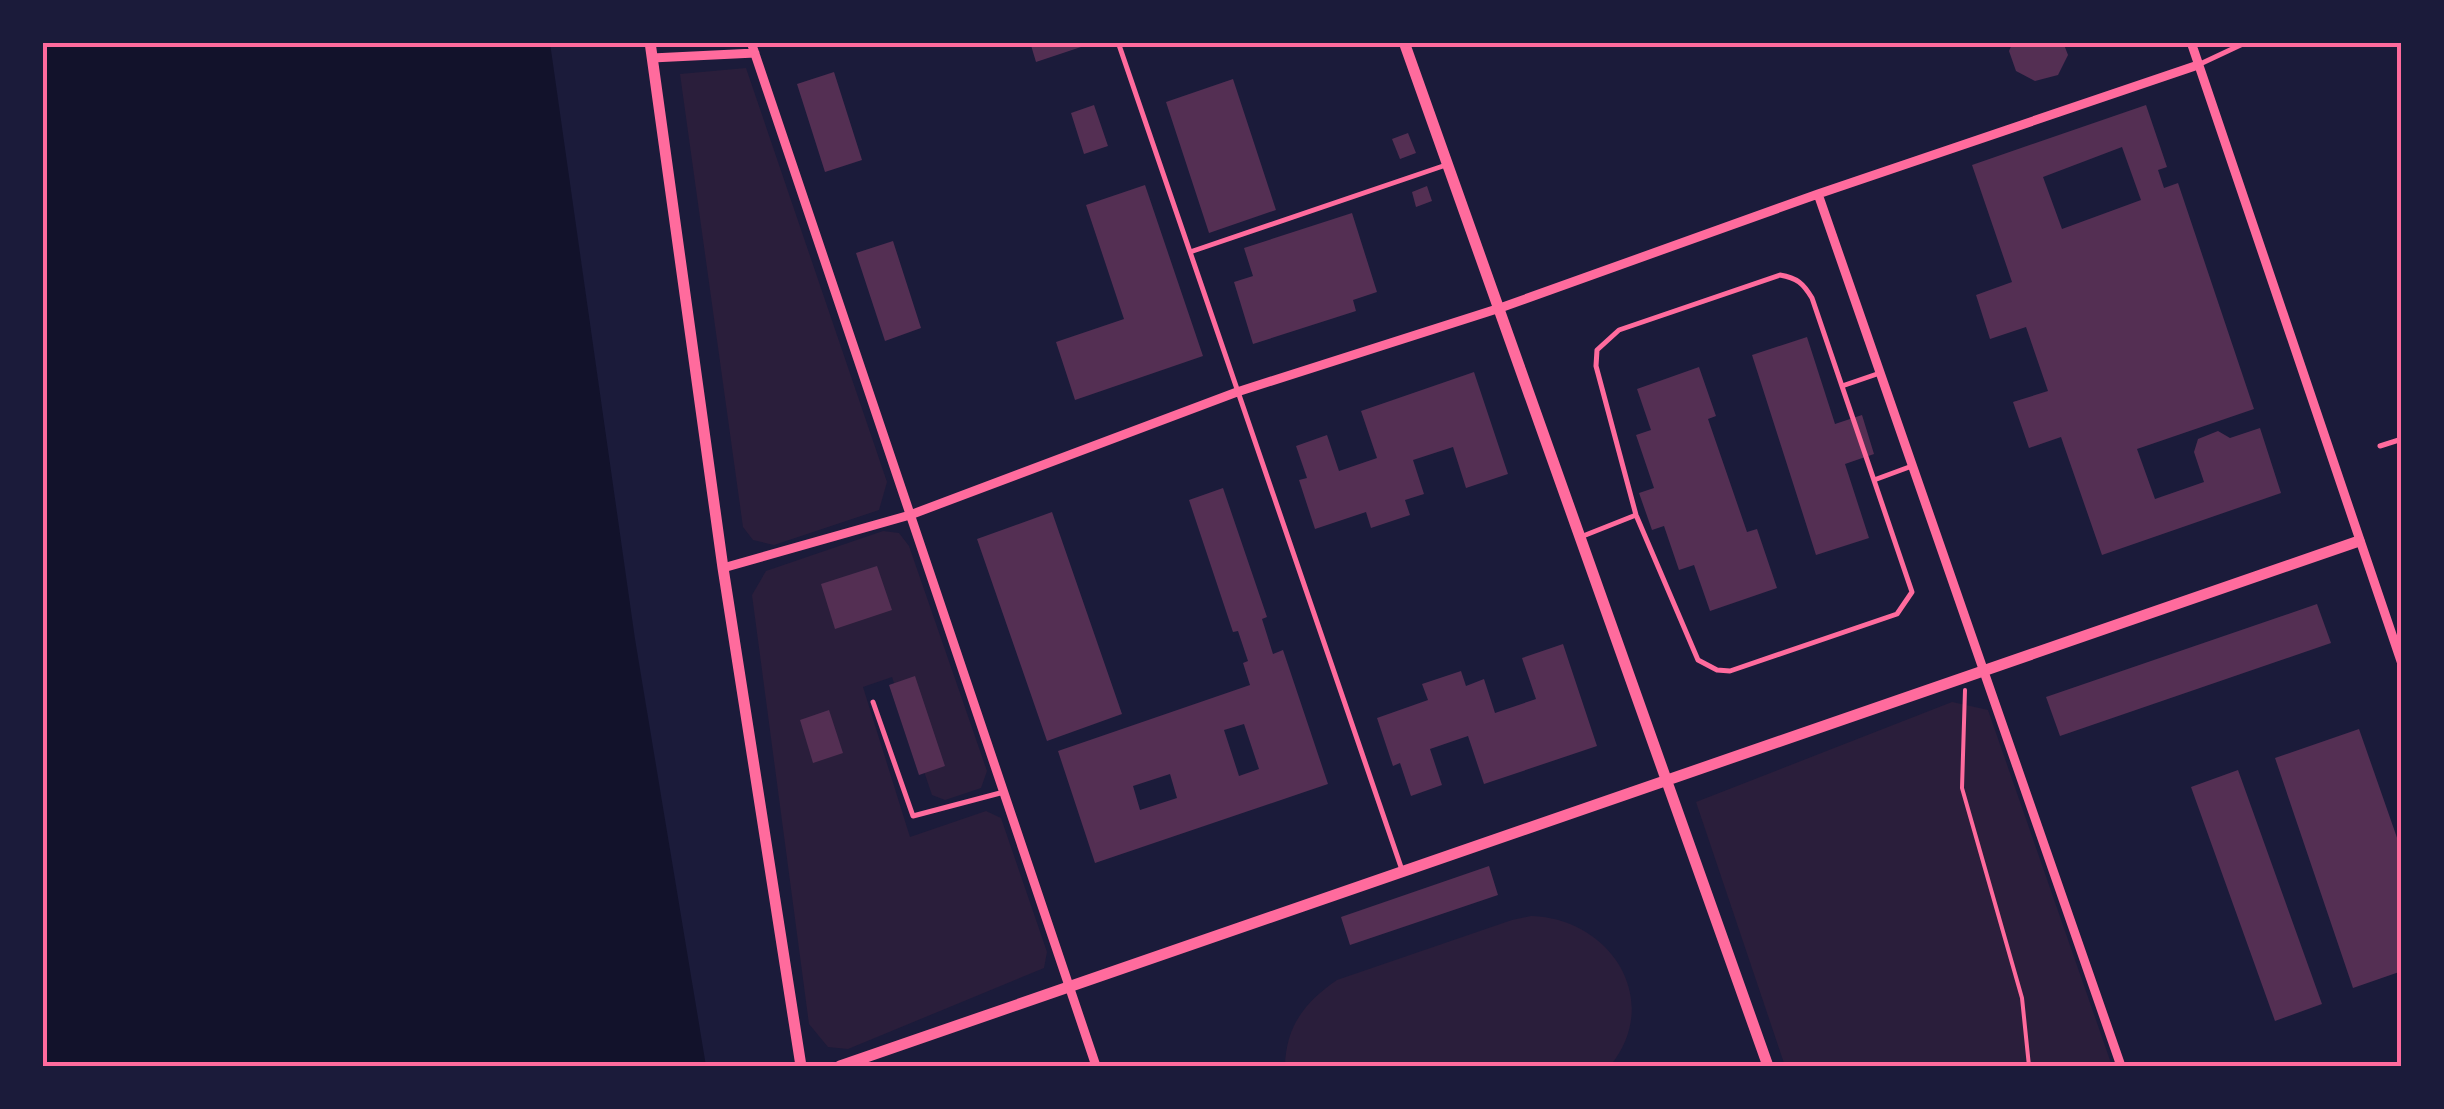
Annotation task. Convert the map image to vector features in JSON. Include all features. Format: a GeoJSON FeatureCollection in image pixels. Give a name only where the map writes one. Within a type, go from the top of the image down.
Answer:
{"type":"FeatureCollection","features":[{"type":"Feature","properties":{"kind":"street"},"geometry":{"type":"LineString","coordinates":[[650,42],[723,568],[801,1066]]}},
{"type":"Feature","properties":{"kind":"street"},"geometry":{"type":"LineString","coordinates":[[1404,42],[1768,1066]]}},
{"type":"Feature","properties":{"kind":"street"},"geometry":{"type":"LineString","coordinates":[[2190,42],[2360,541],[2396,633],[2402,664]]}},
{"type":"Feature","properties":{"kind":"street"},"geometry":{"type":"LineString","coordinates":[[652,58],[753,48],[1096,1066]]}},
{"type":"Feature","properties":{"kind":"street"},"geometry":{"type":"LineString","coordinates":[[723,568],[910,515],[1238,392],[1500,308],[1818,194],[2198,65]]}},
{"type":"Feature","properties":{"kind":"street"},"geometry":{"type":"LineString","coordinates":[[1818,194],[2121,1066]]}},
{"type":"Feature","properties":{"kind":"street"},"geometry":{"type":"LineString","coordinates":[[840,1066],[1401,868],[2360,541]]}},
{"type":"Feature","properties":{"kind":"lane"},"geometry":{"type":"LineString","coordinates":[[1118,42],[1401,868]]}},
{"type":"Feature","properties":{"kind":"lane"},"geometry":{"type":"LineString","coordinates":[[2198,65],[2247,42]]}},
{"type":"Feature","properties":{"kind":"lane"},"geometry":{"type":"LineString","coordinates":[[1190,252],[1446,165]]}},
{"type":"Feature","properties":{"kind":"lane"},"geometry":{"type":"LineString","coordinates":[[1780,276],[1794,278],[1812,298],[1874,480],[1912,592],[1897,614],[1730,671],[1717,670],[1698,660],[1636,515],[1596,366],[1597,350],[1619,330],[1780,276]]}},
{"type":"Feature","properties":{"kind":"lane"},"geometry":{"type":"LineString","coordinates":[[1842,386],[1880,373]]}},
{"type":"Feature","properties":{"kind":"lane"},"geometry":{"type":"LineString","coordinates":[[2380,446],[2402,438]]}},
{"type":"Feature","properties":{"kind":"lane"},"geometry":{"type":"LineString","coordinates":[[1874,480],[1912,466]]}},
{"type":"Feature","properties":{"kind":"lane"},"geometry":{"type":"LineString","coordinates":[[1581,537],[1636,515]]}},
{"type":"Feature","properties":{"kind":"lane"},"geometry":{"type":"LineString","coordinates":[[873,702],[913,816],[1004,792]]}},
{"type":"Feature","properties":{"kind":"path"},"geometry":{"type":"LineString","coordinates":[[1966,675],[1962,788],[2022,998],[2029,1066]]}},
{"type":"Feature","properties":{"kind":"shaded area"},"geometry":{"type":"Polygon","coordinates":[[[42,43],[550,43],[635,639],[706,1066],[43,1066],[42,43]]]}},
{"type":"Feature","properties":{"kind":"shaded area"},"geometry":{"type":"Polygon","coordinates":[[[746,68],[887,482],[879,510],[774,545],[753,540],[743,527],[680,74],[746,68]]]}},
{"type":"Feature","properties":{"kind":"shaded area"},"geometry":{"type":"Polygon","coordinates":[[[883,531],[899,533],[909,546],[987,771],[981,788],[945,800],[932,795],[892,677],[863,687],[910,837],[986,811],[1001,818],[1047,952],[1044,968],[848,1049],[828,1047],[809,1024],[752,595],[766,571],[883,531]]]}},
{"type":"Feature","properties":{"kind":"shaded area"},"geometry":{"type":"Polygon","coordinates":[[[1952,702],[1988,710],[2112,1066],[1785,1066],[1696,802],[1952,702]]]}},
{"type":"Feature","properties":{"kind":"shaded area"},"geometry":{"type":"Polygon","coordinates":[[[1531,916],[1559,920],[1584,931],[1605,947],[1620,967],[1630,990],[1632,1015],[1625,1041],[1610,1066],[1285,1066],[1289,1039],[1299,1016],[1337,980],[1531,916]]]}},
{"type":"Feature","properties":{"kind":"building"},"geometry":{"type":"Polygon","coordinates":[[[1030,42],[1093,42],[1093,43],[1036,62],[1030,42]]]}},
{"type":"Feature","properties":{"kind":"building"},"geometry":{"type":"Polygon","coordinates":[[[2013,42],[2063,42],[2068,55],[2058,75],[2035,81],[2016,71],[2009,51],[2013,42]]]}},
{"type":"Feature","properties":{"kind":"building"},"geometry":{"type":"Polygon","coordinates":[[[834,72],[862,160],[825,172],[797,84],[834,72]]]}},
{"type":"Feature","properties":{"kind":"building"},"geometry":{"type":"Polygon","coordinates":[[[1233,79],[1276,210],[1209,233],[1166,102],[1233,79]]]}},
{"type":"Feature","properties":{"kind":"building"},"geometry":{"type":"Polygon","coordinates":[[[1094,105],[1108,146],[1084,154],[1071,113],[1094,105]]]}},
{"type":"Feature","properties":{"kind":"building"},"geometry":{"type":"Polygon","coordinates":[[[2146,105],[2167,167],[2158,170],[2164,188],[2178,183],[2254,409],[2137,449],[2155,499],[2204,482],[2194,452],[2198,439],[2218,431],[2230,438],[2260,428],[2281,493],[2102,555],[2061,437],[2029,448],[2013,402],[2048,391],[2026,327],[1990,339],[1976,295],[2012,282],[1972,165],[2146,105]],[[2122,147],[2043,177],[2062,229],[2141,200],[2122,147]]]}},
{"type":"Feature","properties":{"kind":"building"},"geometry":{"type":"Polygon","coordinates":[[[1408,133],[1416,153],[1400,159],[1392,139],[1408,133]]]}},
{"type":"Feature","properties":{"kind":"building"},"geometry":{"type":"Polygon","coordinates":[[[1145,185],[1203,356],[1075,400],[1056,342],[1124,319],[1086,205],[1145,185]]]}},
{"type":"Feature","properties":{"kind":"building"},"geometry":{"type":"Polygon","coordinates":[[[1427,186],[1432,201],[1416,207],[1412,192],[1427,186]]]}},
{"type":"Feature","properties":{"kind":"building"},"geometry":{"type":"Polygon","coordinates":[[[1352,213],[1377,292],[1353,300],[1356,311],[1253,344],[1234,282],[1253,276],[1244,248],[1352,213]]]}},
{"type":"Feature","properties":{"kind":"building"},"geometry":{"type":"Polygon","coordinates":[[[893,241],[921,328],[885,341],[856,253],[893,241]]]}},
{"type":"Feature","properties":{"kind":"building"},"geometry":{"type":"Polygon","coordinates":[[[1807,337],[1835,424],[1862,415],[1874,454],[1845,464],[1869,538],[1816,555],[1752,355],[1807,337]]]}},
{"type":"Feature","properties":{"kind":"building"},"geometry":{"type":"Polygon","coordinates":[[[1699,367],[1716,416],[1708,419],[1747,532],[1757,529],[1777,588],[1710,611],[1694,565],[1679,570],[1664,526],[1652,530],[1639,493],[1654,488],[1636,435],[1651,430],[1637,389],[1699,367]]]}},
{"type":"Feature","properties":{"kind":"building"},"geometry":{"type":"Polygon","coordinates":[[[1474,372],[1508,474],[1466,488],[1453,447],[1413,460],[1424,494],[1405,500],[1410,515],[1371,528],[1366,512],[1315,529],[1299,480],[1307,478],[1296,446],[1327,435],[1339,471],[1377,458],[1361,411],[1474,372]]]}},
{"type":"Feature","properties":{"kind":"building"},"geometry":{"type":"Polygon","coordinates":[[[1223,488],[1267,617],[1262,619],[1273,654],[1283,650],[1328,784],[1095,863],[1058,751],[1250,685],[1243,663],[1248,661],[1238,631],[1233,632],[1189,500],[1223,488]],[[1244,724],[1224,730],[1239,776],[1259,769],[1244,724]],[[1170,774],[1133,786],[1140,810],[1177,798],[1170,774]]]}},
{"type":"Feature","properties":{"kind":"building"},"geometry":{"type":"Polygon","coordinates":[[[1052,512],[1122,714],[1047,741],[977,539],[1052,512]]]}},
{"type":"Feature","properties":{"kind":"building"},"geometry":{"type":"Polygon","coordinates":[[[877,566],[892,610],[835,629],[821,584],[877,566]]]}},
{"type":"Feature","properties":{"kind":"building"},"geometry":{"type":"Polygon","coordinates":[[[2317,604],[2331,643],[2060,736],[2046,697],[2317,604]]]}},
{"type":"Feature","properties":{"kind":"building"},"geometry":{"type":"Polygon","coordinates":[[[1563,644],[1597,746],[1484,784],[1468,736],[1430,749],[1442,785],[1411,796],[1400,763],[1393,766],[1377,718],[1428,700],[1422,684],[1461,671],[1466,686],[1484,679],[1495,713],[1536,699],[1522,658],[1563,644]]]}},
{"type":"Feature","properties":{"kind":"building"},"geometry":{"type":"Polygon","coordinates":[[[915,676],[945,766],[919,775],[889,685],[915,676]]]}},
{"type":"Feature","properties":{"kind":"building"},"geometry":{"type":"Polygon","coordinates":[[[829,710],[843,753],[813,763],[800,720],[829,710]]]}},
{"type":"Feature","properties":{"kind":"building"},"geometry":{"type":"Polygon","coordinates":[[[2359,729],[2402,852],[2402,971],[2353,988],[2275,758],[2359,729]]]}},
{"type":"Feature","properties":{"kind":"building"},"geometry":{"type":"Polygon","coordinates":[[[2238,770],[2322,1004],[2275,1021],[2191,787],[2238,770]]]}},
{"type":"Feature","properties":{"kind":"building"},"geometry":{"type":"Polygon","coordinates":[[[1489,866],[1498,895],[1350,945],[1341,917],[1489,866]]]}}]}
